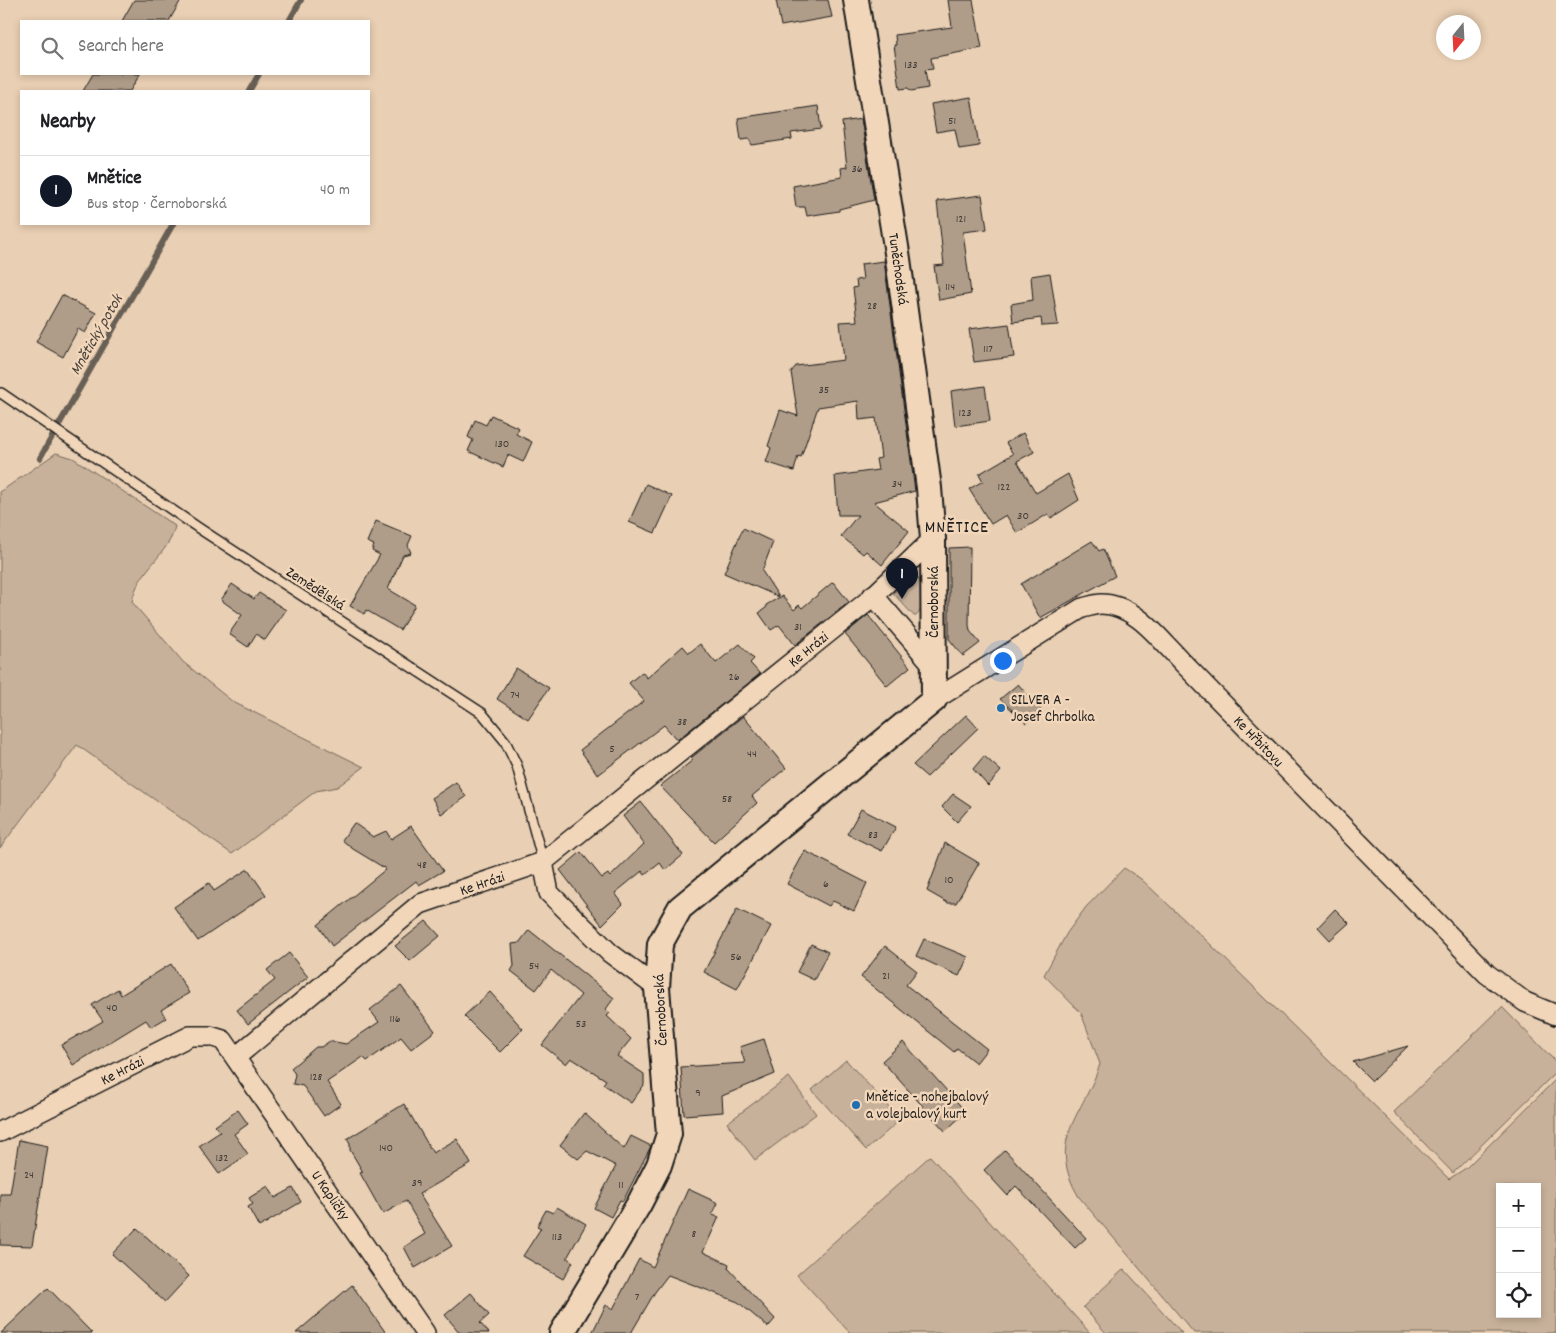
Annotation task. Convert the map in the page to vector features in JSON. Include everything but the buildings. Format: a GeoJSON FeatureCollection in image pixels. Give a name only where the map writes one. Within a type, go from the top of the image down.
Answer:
{"type":"FeatureCollection","features":[{"type":"Feature","properties":{"kind":"street","name":"Tuněchodská"},"geometry":{"type":"LineString","coordinates":[[856,0],[898,259],[929,488],[933,538]]}},
{"type":"Feature","properties":{"kind":"street","name":"Ke Hrázi"},"geometry":{"type":"LineString","coordinates":[[0,1132],[190,1036],[210,1036],[223,1040],[236,1056],[420,904],[543,862],[873,595],[933,538]]}},
{"type":"Feature","properties":{"kind":"street","name":"Černoborská"},"geometry":{"type":"LineString","coordinates":[[562,1333],[639,1204],[659,1165],[669,1134],[657,988],[660,944],[680,908],[934,700],[933,538]]}},
{"type":"Feature","properties":{"kind":"street","name":"Černoborská"},"geometry":{"type":"LineString","coordinates":[[873,595],[933,665]]}},
{"type":"Feature","properties":{"kind":"street","name":"Ke Hřbitovu"},"geometry":{"type":"LineString","coordinates":[[934,700],[1082,608],[1102,604],[1127,611],[1184,664],[1487,974],[1525,1002],[1556,1015]]}},
{"type":"Feature","properties":{"kind":"street"},"geometry":{"type":"LineString","coordinates":[[543,862],[549,893],[610,953],[657,988]]}},
{"type":"Feature","properties":{"kind":"street","name":"U Kapličky"},"geometry":{"type":"LineString","coordinates":[[236,1056],[425,1333]]}},
{"type":"Feature","properties":{"kind":"lane","name":"Zemědělská"},"geometry":{"type":"LineString","coordinates":[[1,393],[200,528],[482,713],[505,741],[517,766],[543,862]]}},
{"type":"Feature","properties":{"kind":"shaded area"},"geometry":{"type":"Polygon","coordinates":[[[56,453],[73,458],[175,526],[167,545],[140,581],[132,602],[183,662],[233,702],[364,767],[337,787],[316,791],[232,854],[77,745],[0,848],[0,492],[56,453]]]}},
{"type":"Feature","properties":{"kind":"shaded area"},"geometry":{"type":"Polygon","coordinates":[[[915,575],[922,589],[922,602],[919,613],[914,616],[893,593],[915,575]]]}},
{"type":"Feature","properties":{"kind":"shaded area"},"geometry":{"type":"Polygon","coordinates":[[[1124,868],[1141,879],[1207,941],[1449,1179],[1466,1168],[1556,1079],[1556,1333],[1194,1333],[1079,1197],[1069,1177],[1066,1144],[1070,1129],[1100,1064],[1081,1013],[1044,975],[1067,933],[1086,907],[1124,868]]]}},
{"type":"Feature","properties":{"kind":"shaded area"},"geometry":{"type":"Polygon","coordinates":[[[1502,1007],[1556,1062],[1556,1072],[1453,1173],[1394,1112],[1502,1007]]]}},
{"type":"Feature","properties":{"kind":"shaded area","name":"Mnětice - nohejbalový a volejbalový kurt"},"geometry":{"type":"Polygon","coordinates":[[[846,1060],[900,1120],[866,1150],[812,1090],[846,1060]]]}},
{"type":"Feature","properties":{"kind":"shaded area"},"geometry":{"type":"Polygon","coordinates":[[[789,1077],[816,1114],[755,1160],[727,1123],[789,1077]]]}},
{"type":"Feature","properties":{"kind":"shaded area"},"geometry":{"type":"Polygon","coordinates":[[[930,1156],[1090,1333],[850,1333],[797,1275],[930,1156]]]}},
{"type":"Feature","properties":{"kind":"shaded area"},"geometry":{"type":"Polygon","coordinates":[[[1124,1269],[1182,1333],[1106,1333],[1083,1307],[1124,1269]]]}},
{"type":"Feature","properties":{"kind":"waterway","name":"Mnětický potok"},"geometry":{"type":"LineString","coordinates":[[290,20],[301,0]]}},
{"type":"Feature","properties":{"kind":"waterway","name":"Mnětický potok"},"geometry":{"type":"LineString","coordinates":[[250,90],[258,75]]}},
{"type":"Feature","properties":{"kind":"waterway","name":"Mnětický potok"},"geometry":{"type":"LineString","coordinates":[[40,458],[172,225]]}},
{"type":"Feature","properties":{"kind":"place","name":"Mnětice"},"geometry":{"type":"Point","coordinates":[902,599]}},
{"type":"Feature","properties":{"kind":"place","name":"SILVER A - Josef Chrbolka"},"geometry":{"type":"Point","coordinates":[1001,708]}},
{"type":"Feature","properties":{"kind":"place","name":"Mnětice - nohejbalový a volejbalový kurt"},"geometry":{"type":"Point","coordinates":[856,1105]}},
{"type":"Feature","properties":{"kind":"district","name":"MNĚTICE"},"geometry":{"type":"Point","coordinates":[957,526]}}]}
